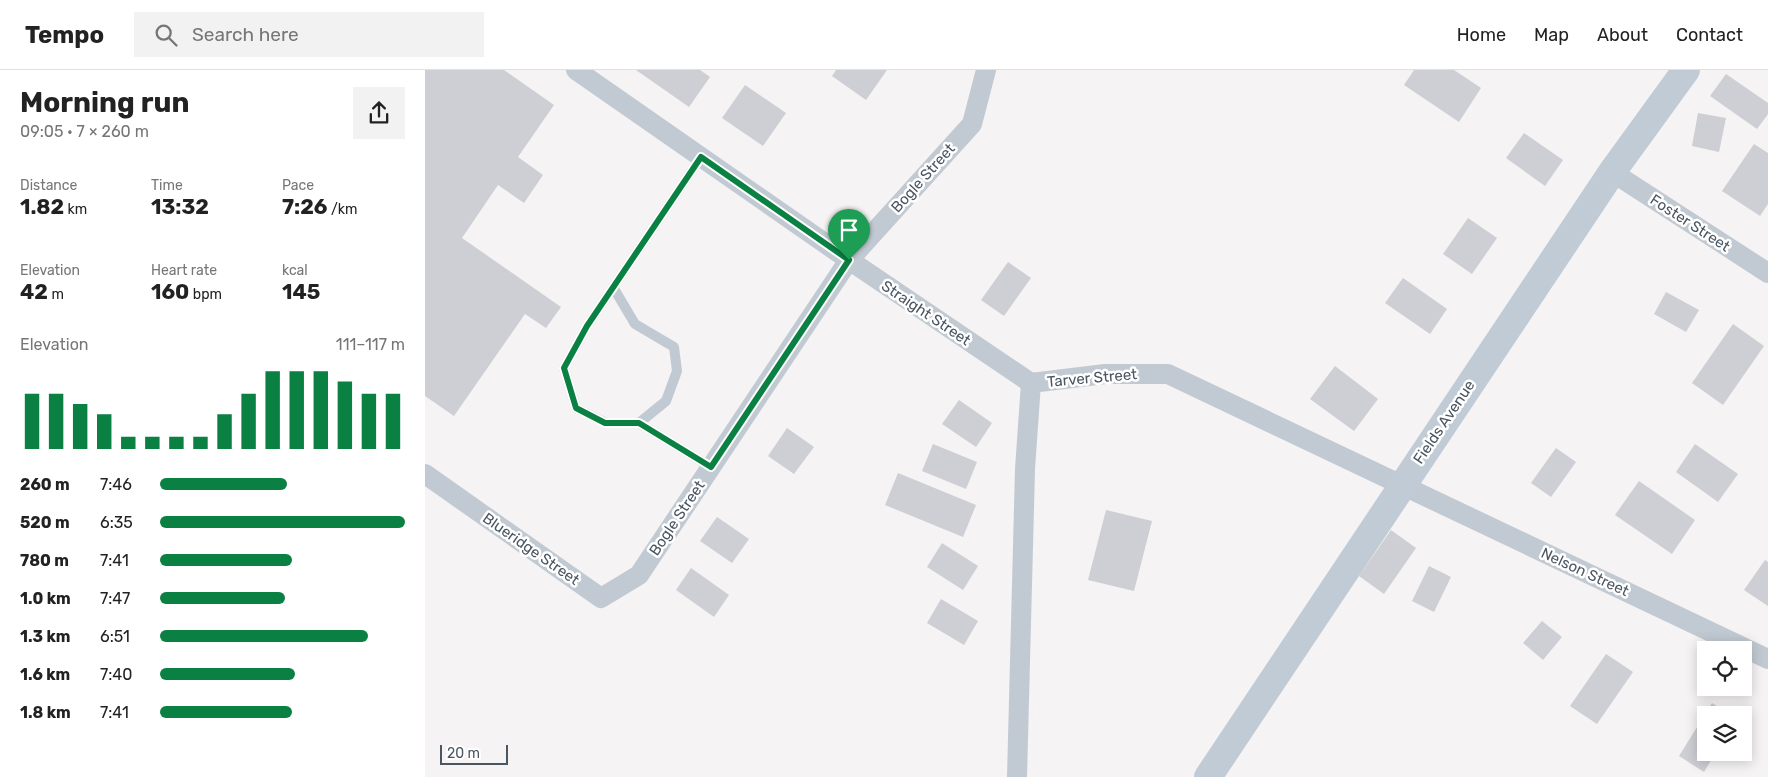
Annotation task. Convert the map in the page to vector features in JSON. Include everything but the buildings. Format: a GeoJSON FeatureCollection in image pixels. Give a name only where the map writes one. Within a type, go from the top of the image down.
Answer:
{"type":"FeatureCollection","features":[{"type":"Feature","properties":{"kind":"street","name":"Straight Street"},"geometry":{"type":"LineString","coordinates":[[576,70],[849,260],[1031,383]]}},
{"type":"Feature","properties":{"kind":"street","name":"Bogle Street"},"geometry":{"type":"LineString","coordinates":[[639,575],[849,260],[972,124],[986,70]]}},
{"type":"Feature","properties":{"kind":"street","name":"Fields Avenue"},"geometry":{"type":"LineString","coordinates":[[1207,777],[1612,172],[1686,70]]}},
{"type":"Feature","properties":{"kind":"street","name":"Foster Street"},"geometry":{"type":"LineString","coordinates":[[1612,172],[1768,273]]}},
{"type":"Feature","properties":{"kind":"street","name":"Tarver Street"},"geometry":{"type":"LineString","coordinates":[[1017,777],[1025,469],[1031,383],[1105,374],[1168,374],[1401,486]]}},
{"type":"Feature","properties":{"kind":"street","name":"Blueridge Street"},"geometry":{"type":"LineString","coordinates":[[425,474],[601,598],[639,575]]}},
{"type":"Feature","properties":{"kind":"street","name":"Nelson Street"},"geometry":{"type":"LineString","coordinates":[[1401,486],[1768,659]]}},
{"type":"Feature","properties":{"kind":"lane"},"geometry":{"type":"LineString","coordinates":[[701,157],[587,326],[564,368],[576,408],[605,423],[639,423],[711,467]]}},
{"type":"Feature","properties":{"kind":"lane"},"geometry":{"type":"LineString","coordinates":[[613,287],[635,324],[674,347],[677,371],[667,400],[639,423]]}},
{"type":"Feature","properties":{"kind":"route"},"geometry":{"type":"LineString","coordinates":[[701,157],[849,260],[711,467],[639,423],[605,423],[576,408],[564,368],[587,326],[701,157]]}}]}
